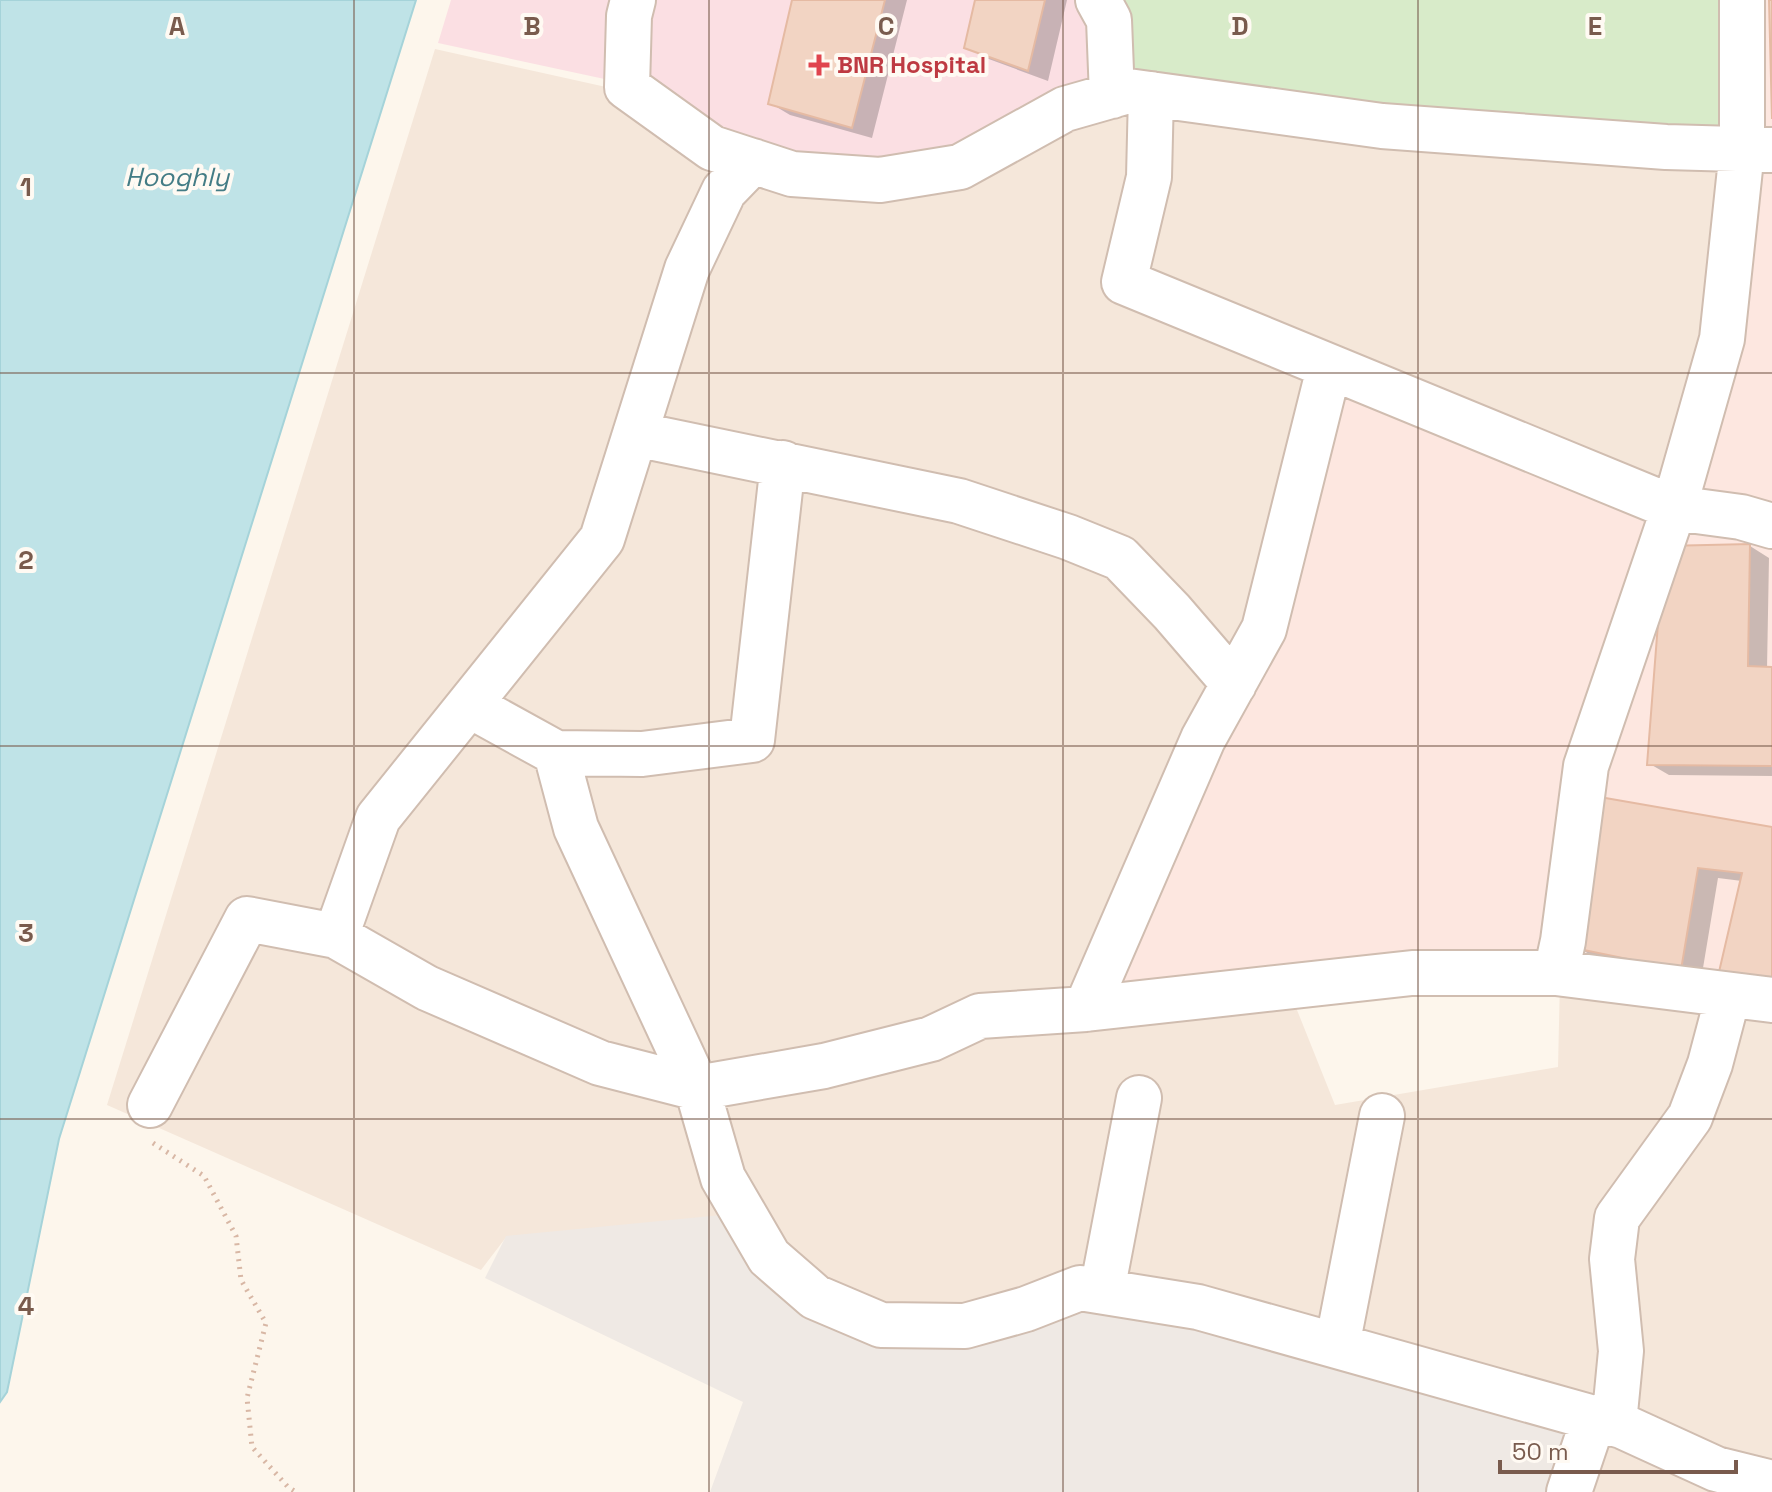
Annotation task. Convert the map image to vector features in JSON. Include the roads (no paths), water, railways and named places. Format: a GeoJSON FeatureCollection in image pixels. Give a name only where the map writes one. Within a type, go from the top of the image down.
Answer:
{"type":"FeatureCollection","features":[{"type":"Feature","properties":{"kind":"lane"},"geometry":{"type":"LineString","coordinates":[[633,0],[629,16],[627,87],[712,148],[792,174],[880,180],[960,167],[1065,109],[1131,95],[1382,126],[1666,147],[1757,150]]}},
{"type":"Feature","properties":{"kind":"lane"},"geometry":{"type":"LineString","coordinates":[[1098,0],[1109,20],[1131,95],[1149,177],[1124,282],[1674,508],[1741,517],[1772,526]]}},
{"type":"Feature","properties":{"kind":"lane"},"geometry":{"type":"LineString","coordinates":[[1556,973],[1586,766],[1674,508],[1722,339],[1757,150],[1742,0]]}},
{"type":"Feature","properties":{"kind":"lane"},"geometry":{"type":"LineString","coordinates":[[336,936],[378,818],[602,539],[687,269],[724,191],[753,161]]}},
{"type":"Feature","properties":{"kind":"lane"},"geometry":{"type":"LineString","coordinates":[[1086,1009],[1203,739],[1264,629],[1329,368]]}},
{"type":"Feature","properties":{"kind":"lane"},"geometry":{"type":"LineString","coordinates":[[635,434],[959,501],[1068,537],[1120,558],[1234,684]]}},
{"type":"Feature","properties":{"kind":"lane"},"geometry":{"type":"LineString","coordinates":[[469,705],[556,753],[642,754],[752,740],[783,463]]}},
{"type":"Feature","properties":{"kind":"lane"},"geometry":{"type":"LineString","coordinates":[[556,753],[576,828],[697,1088],[723,1178],[769,1257],[815,1297],[881,1325],[965,1326],[1026,1309],[1080,1288],[1198,1307],[1603,1420],[1716,1469],[1772,1483]]}},
{"type":"Feature","properties":{"kind":"lane"},"geometry":{"type":"LineString","coordinates":[[148,1122],[247,919],[336,936],[427,988],[600,1063],[697,1088],[824,1066],[931,1039],[980,1016],[1086,1009],[1412,973],[1556,973],[1772,1000]]}},
{"type":"Feature","properties":{"kind":"lane"},"geometry":{"type":"LineString","coordinates":[[1569,1492],[1603,1420],[1615,1413],[1621,1351],[1612,1259],[1617,1218],[1690,1117],[1710,1064],[1728,996]]}},
{"type":"Feature","properties":{"kind":"lane"},"geometry":{"type":"LineString","coordinates":[[1102,1291],[1139,1098]]}},
{"type":"Feature","properties":{"kind":"lane"},"geometry":{"type":"LineString","coordinates":[[1337,1346],[1382,1116]]}},
{"type":"Feature","properties":{"kind":"water","name":"Hooghly"},"geometry":{"type":"Polygon","coordinates":[[[0,0],[416,0],[59,1139],[7,1392],[0,1402],[0,0]]]}},
{"type":"Feature","properties":{"kind":"place","name":"BNR Hospital"},"geometry":{"type":"Point","coordinates":[819,65]}}]}
